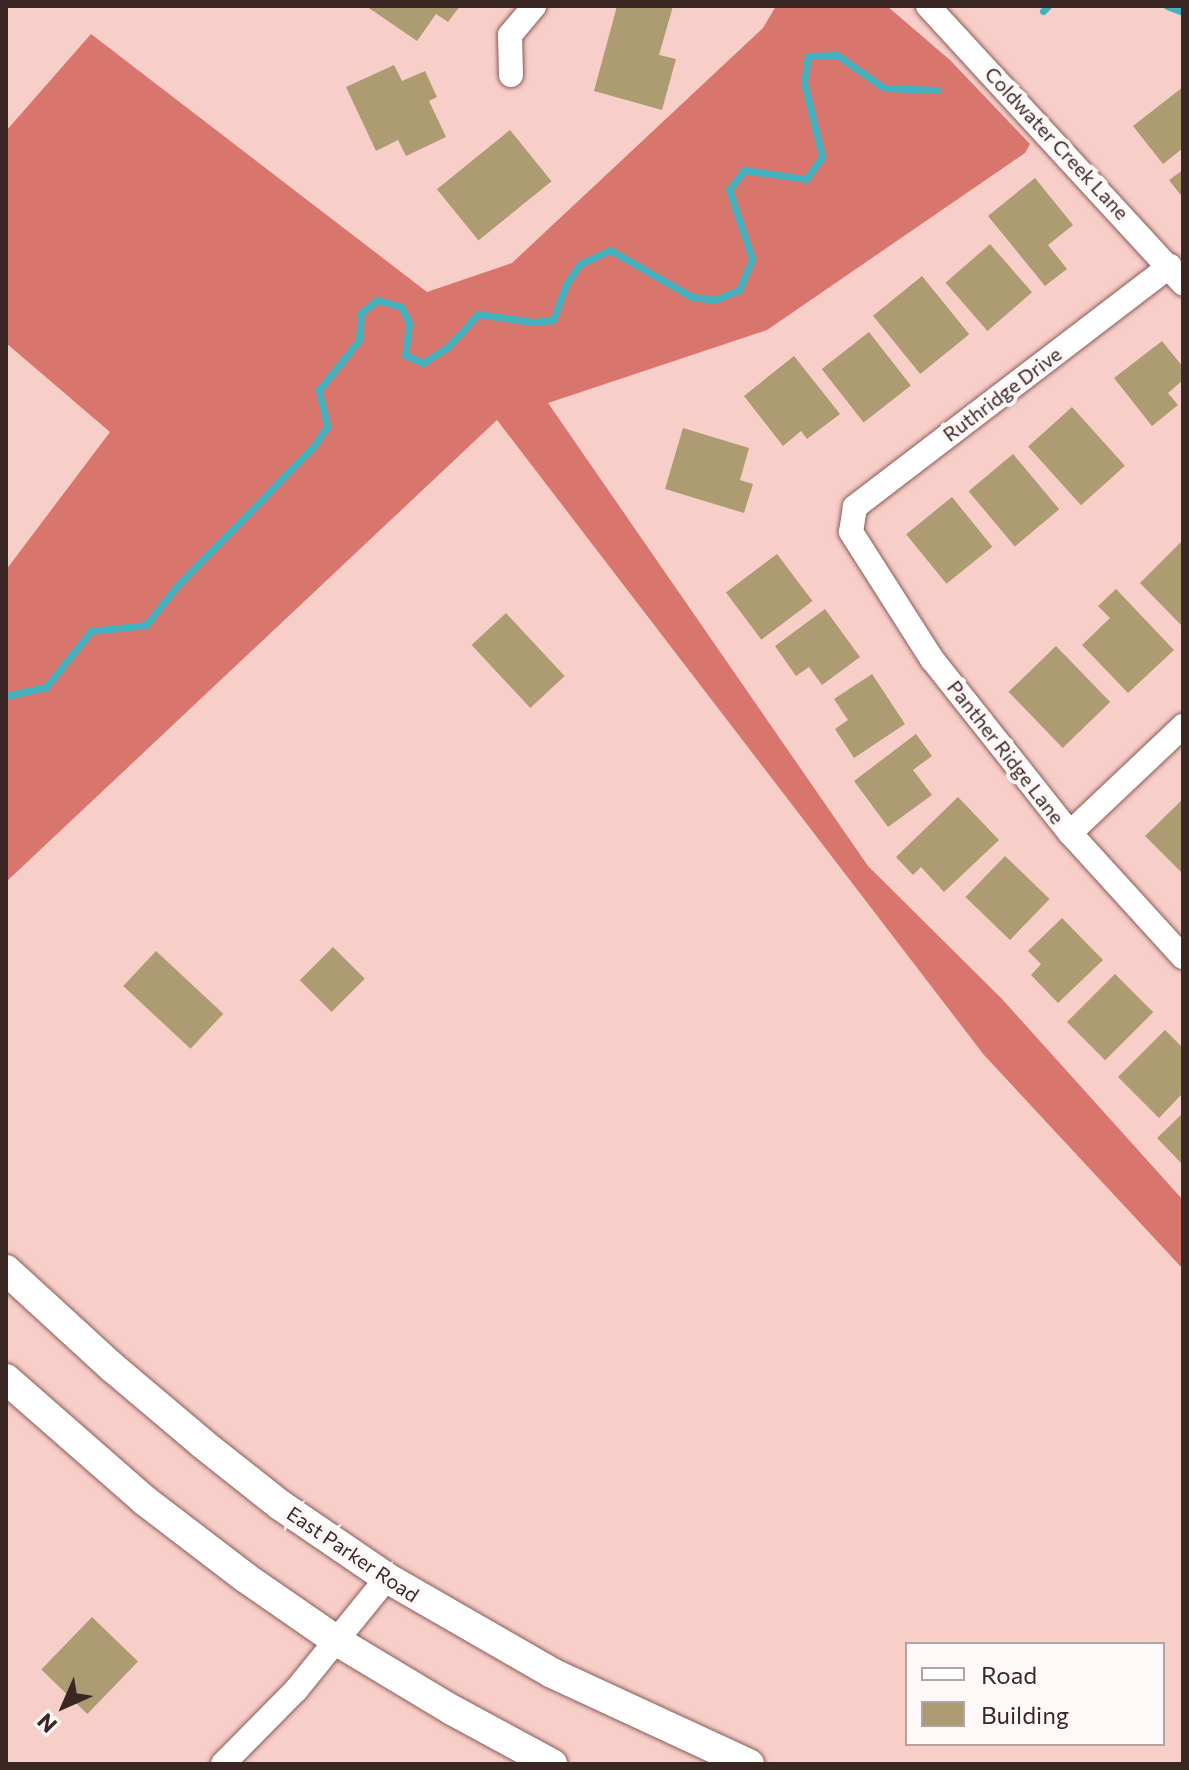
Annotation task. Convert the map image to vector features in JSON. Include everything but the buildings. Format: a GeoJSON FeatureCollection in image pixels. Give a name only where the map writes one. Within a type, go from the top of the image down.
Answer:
{"type":"FeatureCollection","features":[{"type":"Feature","properties":{"kind":"main road","name":"East Parker Road"},"geometry":{"type":"LineString","coordinates":[[6,1270],[112,1367],[203,1444],[280,1505],[387,1578],[552,1673],[749,1764]]}},
{"type":"Feature","properties":{"kind":"main road"},"geometry":{"type":"LineString","coordinates":[[6,1379],[193,1539],[337,1641],[452,1710],[552,1764]]}},
{"type":"Feature","properties":{"kind":"street"},"geometry":{"type":"LineString","coordinates":[[511,75],[510,35],[534,6]]}},
{"type":"Feature","properties":{"kind":"street","name":"Coldwater Creek Lane"},"geometry":{"type":"LineString","coordinates":[[928,6],[1177,275]]}},
{"type":"Feature","properties":{"kind":"street","name":"Ruthridge Drive"},"geometry":{"type":"LineString","coordinates":[[851,532],[855,507],[1177,275]]}},
{"type":"Feature","properties":{"kind":"street","name":"Panther Ridge Lane"},"geometry":{"type":"LineString","coordinates":[[851,532],[932,659],[1070,833],[1183,957]]}},
{"type":"Feature","properties":{"kind":"street"},"geometry":{"type":"LineString","coordinates":[[1070,833],[1183,726]]}},
{"type":"Feature","properties":{"kind":"street"},"geometry":{"type":"LineString","coordinates":[[223,1764],[271,1717],[387,1578]]}},
{"type":"Feature","properties":{"kind":"shaded area"},"geometry":{"type":"Polygon","coordinates":[[[776,6],[887,6],[950,60],[1030,144],[1025,153],[767,330],[548,403],[868,866],[1002,999],[1183,1200],[1183,1269],[984,1055],[497,420],[6,882],[6,570],[110,432],[6,343],[6,131],[91,34],[427,292],[512,263],[763,28],[776,6]]]}},
{"type":"Feature","properties":{"kind":"waterway"},"geometry":{"type":"LineString","coordinates":[[1043,11],[1048,6]]}},
{"type":"Feature","properties":{"kind":"waterway"},"geometry":{"type":"LineString","coordinates":[[1167,6],[1183,12]]}},
{"type":"Feature","properties":{"kind":"waterway"},"geometry":{"type":"LineString","coordinates":[[6,696],[46,687],[91,631],[146,625],[176,587],[313,447],[327,426],[319,390],[359,340],[361,313],[377,300],[401,307],[409,323],[405,355],[423,363],[448,347],[478,314],[532,322],[553,320],[566,284],[580,264],[610,250],[692,297],[715,300],[739,290],[752,259],[729,190],[744,170],[806,179],[822,157],[804,83],[808,56],[837,55],[884,88],[937,90]]}}]}
